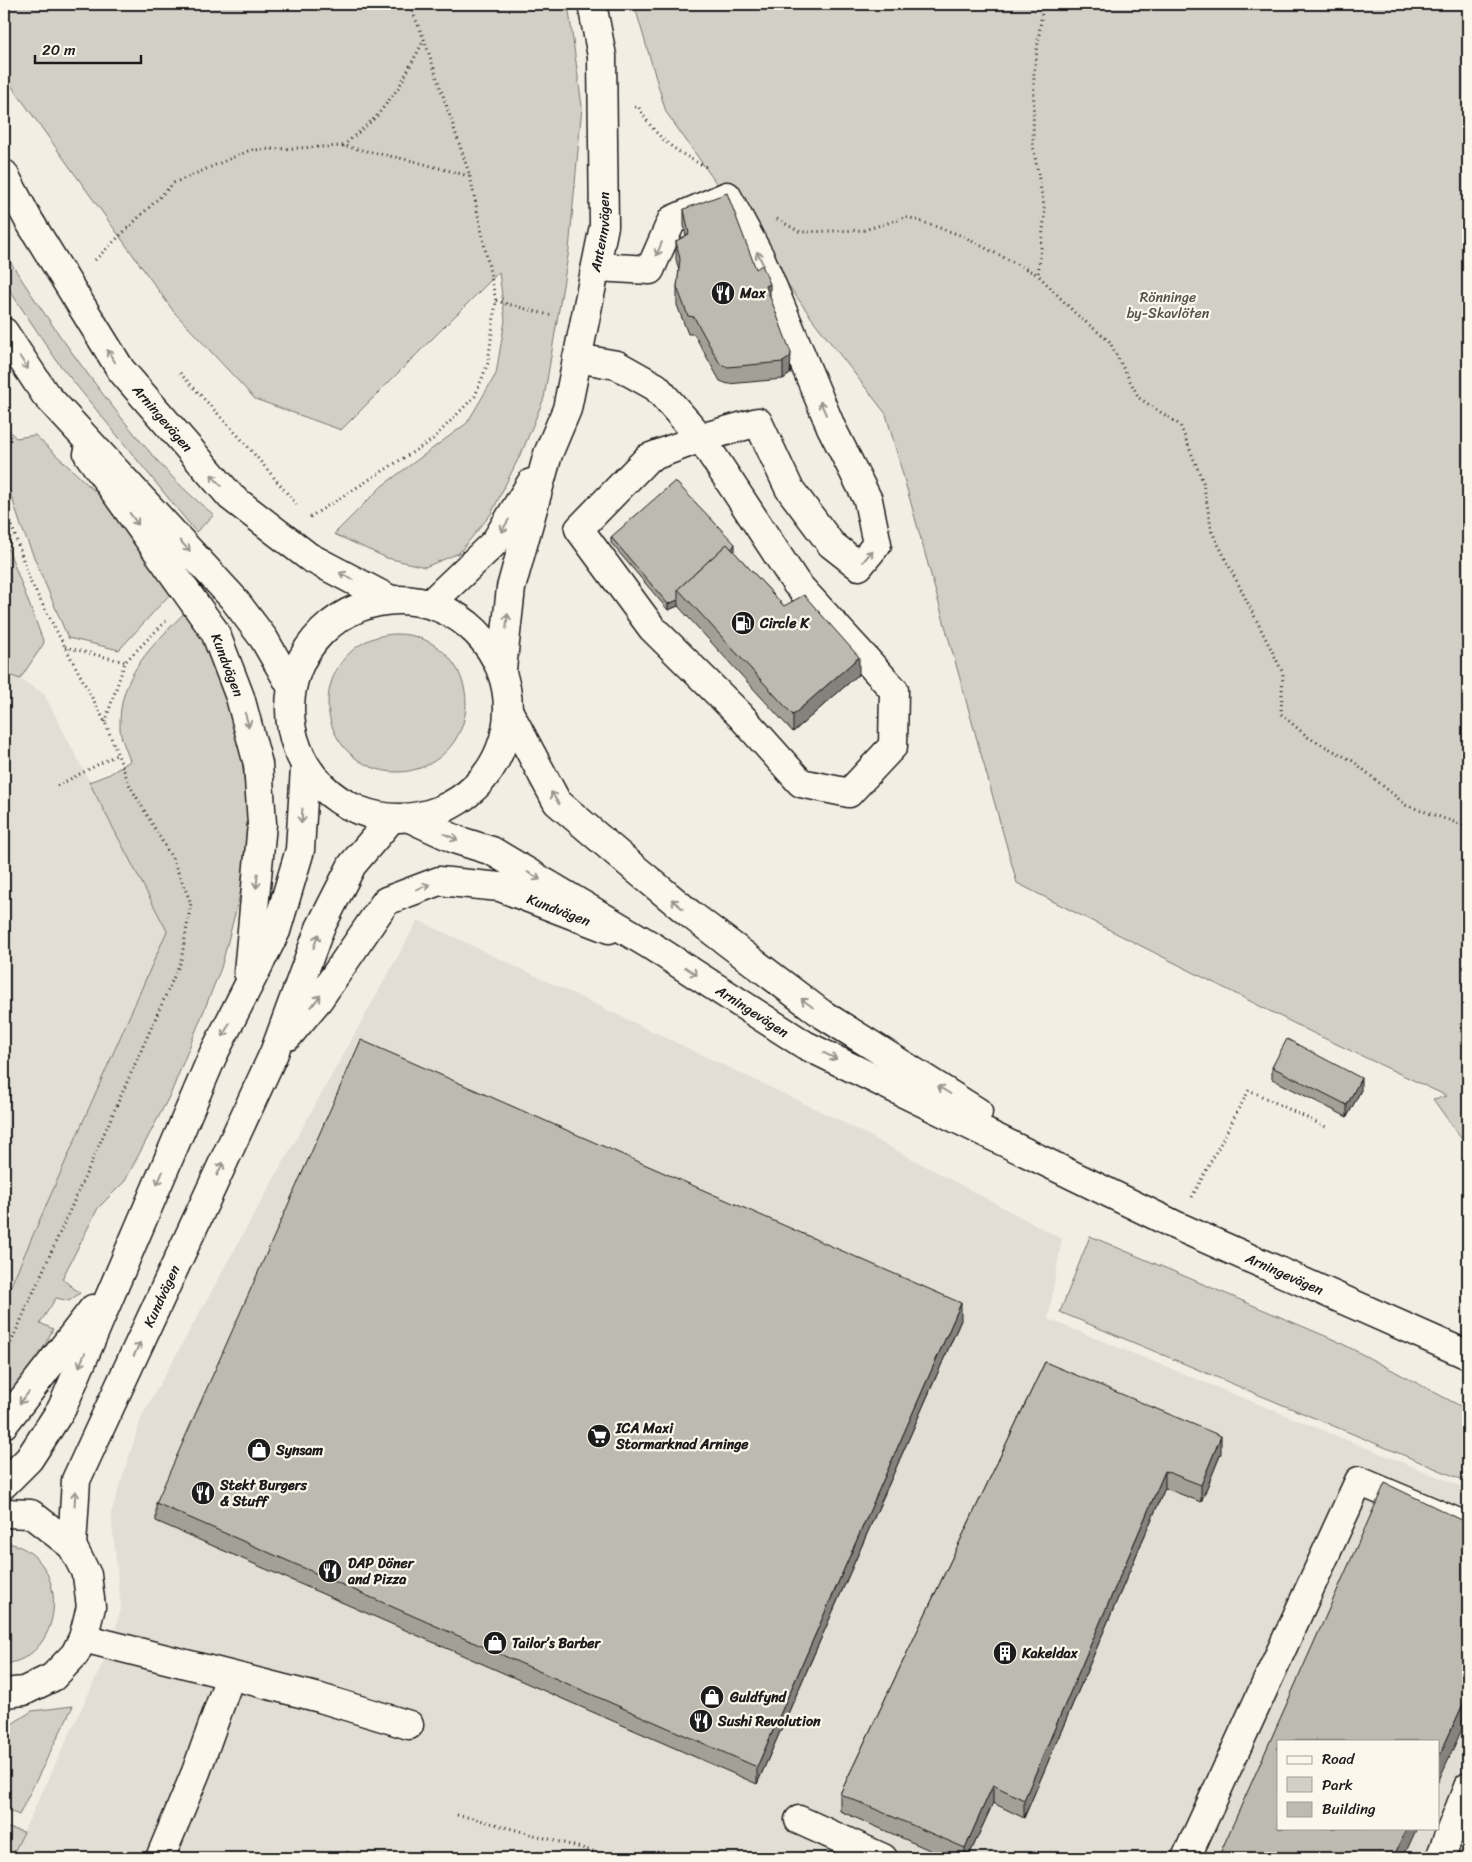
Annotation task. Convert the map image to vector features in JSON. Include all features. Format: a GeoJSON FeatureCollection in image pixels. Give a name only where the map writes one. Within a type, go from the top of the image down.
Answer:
{"type":"FeatureCollection","features":[{"type":"Feature","properties":{"kind":"street","name":"Antennvägen"},"geometry":{"type":"LineString","coordinates":[[502,669],[511,588],[548,454],[567,409],[604,226],[602,56],[592,4]]}},
{"type":"Feature","properties":{"kind":"street","name":"Arningevägen"},"geometry":{"type":"LineString","coordinates":[[4,174],[32,227],[121,370],[231,497],[309,557],[389,599]]}},
{"type":"Feature","properties":{"kind":"street"},"geometry":{"type":"LineString","coordinates":[[578,358],[617,365],[656,387],[701,438],[796,583],[894,690],[893,746],[849,793],[801,783],[740,715],[652,628],[579,529],[648,458],[701,438],[758,422],[789,488],[831,544],[860,566],[878,544],[868,500],[831,427],[761,259],[727,196],[672,220],[650,270],[596,267]]}},
{"type":"Feature","properties":{"kind":"street"},"geometry":{"type":"LineString","coordinates":[[4,332],[45,394],[233,598],[264,639],[291,686]]}},
{"type":"Feature","properties":{"kind":"street","name":"Kundvägen"},"geometry":{"type":"LineString","coordinates":[[45,394],[215,632],[240,697],[258,764],[262,824],[247,986]]}},
{"type":"Feature","properties":{"kind":"street","name":"Antennvägen"},"geometry":{"type":"LineString","coordinates":[[430,604],[495,542],[548,454]]}},
{"type":"Feature","properties":{"kind":"street"},"geometry":{"type":"LineString","coordinates":[[305,767],[290,727],[291,686],[304,653],[326,626],[356,608],[389,599],[410,600],[430,604],[453,613],[474,628],[490,647],[502,669],[509,712],[501,750],[480,784],[449,807],[401,819]]}},
{"type":"Feature","properties":{"kind":"street","name":"Arningevägen"},"geometry":{"type":"LineString","coordinates":[[509,712],[557,802],[690,914],[822,1014],[1104,1190]]}},
{"type":"Feature","properties":{"kind":"street","name":"Arningevägen"},"geometry":{"type":"LineString","coordinates":[[305,767],[328,793],[358,811],[401,819],[492,851],[650,945],[805,1045],[1177,1226],[1468,1355]]}},
{"type":"Feature","properties":{"kind":"street","name":"Kundvägen"},"geometry":{"type":"LineString","coordinates":[[4,1484],[29,1459],[62,1408],[213,1055],[276,932],[300,850],[305,767]]}},
{"type":"Feature","properties":{"kind":"street","name":"Kundvägen"},"geometry":{"type":"LineString","coordinates":[[72,1546],[76,1480],[274,1053],[320,928],[352,865],[401,819]]}},
{"type":"Feature","properties":{"kind":"street","name":"Kundvägen"},"geometry":{"type":"LineString","coordinates":[[274,1053],[319,998],[386,901],[439,881],[500,887],[650,945]]}},
{"type":"Feature","properties":{"kind":"street","name":"Kundvägen"},"geometry":{"type":"LineString","coordinates":[[4,1424],[118,1276]]}},
{"type":"Feature","properties":{"kind":"street"},"geometry":{"type":"LineString","coordinates":[[1186,1858],[1359,1481],[1468,1526]]}},
{"type":"Feature","properties":{"kind":"street"},"geometry":{"type":"LineString","coordinates":[[4,1513],[31,1514],[72,1546],[87,1575],[91,1607],[84,1638],[75,1654],[53,1677],[24,1691],[4,1694]]}},
{"type":"Feature","properties":{"kind":"street"},"geometry":{"type":"LineString","coordinates":[[84,1638],[230,1677],[320,1698],[409,1725]]}},
{"type":"Feature","properties":{"kind":"street"},"geometry":{"type":"LineString","coordinates":[[160,1858],[196,1772],[230,1677]]}},
{"type":"Feature","properties":{"kind":"street"},"geometry":{"type":"LineString","coordinates":[[1440,1858],[1468,1787]]}},
{"type":"Feature","properties":{"kind":"street"},"geometry":{"type":"LineString","coordinates":[[799,1820],[883,1858]]}},
{"type":"Feature","properties":{"kind":"path"},"geometry":{"type":"LineString","coordinates":[[308,518],[432,440],[475,396],[488,363],[496,301],[470,176],[424,39],[409,4]]}},
{"type":"Feature","properties":{"kind":"path"},"geometry":{"type":"LineString","coordinates":[[1038,275],[1045,212],[1033,146],[1034,73],[1043,4]]}},
{"type":"Feature","properties":{"kind":"path"},"geometry":{"type":"LineString","coordinates":[[343,146],[376,117],[400,86],[424,39]]}},
{"type":"Feature","properties":{"kind":"path"},"geometry":{"type":"LineString","coordinates":[[603,114],[638,106],[649,125],[676,152],[711,170]]}},
{"type":"Feature","properties":{"kind":"path"},"geometry":{"type":"LineString","coordinates":[[95,260],[174,184],[250,150],[343,146],[413,160],[470,176]]}},
{"type":"Feature","properties":{"kind":"path"},"geometry":{"type":"LineString","coordinates":[[771,215],[800,232],[864,230],[908,217],[960,235],[1038,275],[1076,314],[1109,341],[1139,398],[1180,425],[1203,482],[1212,532],[1283,673],[1281,714],[1309,738],[1353,762],[1406,805],[1468,827]]}},
{"type":"Feature","properties":{"kind":"path"},"geometry":{"type":"LineString","coordinates":[[180,372],[244,442],[302,510]]}},
{"type":"Feature","properties":{"kind":"path"},"geometry":{"type":"LineString","coordinates":[[4,502],[30,581],[105,722],[130,786],[172,858],[191,903],[181,962],[4,1358]]}},
{"type":"Feature","properties":{"kind":"path"},"geometry":{"type":"LineString","coordinates":[[105,722],[124,662],[174,612]]}},
{"type":"Feature","properties":{"kind":"path"},"geometry":{"type":"LineString","coordinates":[[65,647],[124,662]]}},
{"type":"Feature","properties":{"kind":"path"},"geometry":{"type":"LineString","coordinates":[[57,786],[118,754]]}},
{"type":"Feature","properties":{"kind":"path"},"geometry":{"type":"LineString","coordinates":[[1177,1226],[1249,1090],[1326,1127]]}},
{"type":"Feature","properties":{"kind":"path"},"geometry":{"type":"LineString","coordinates":[[457,1815],[618,1858]]}},
{"type":"Feature","properties":{"kind":"shaded area"},"geometry":{"type":"Polygon","coordinates":[[[4,673],[20,679],[44,694],[167,931],[4,1312],[4,673]]]}},
{"type":"Feature","properties":{"kind":"shaded area"},"geometry":{"type":"Polygon","coordinates":[[[418,920],[839,1120],[1062,1239],[1048,1319],[1468,1489],[1468,1858],[11,1858],[111,1646],[121,1608],[111,1513],[142,1416],[418,920]]]}},
{"type":"Feature","properties":{"kind":"green space"},"geometry":{"type":"Polygon","coordinates":[[[4,4],[568,4],[582,106],[569,250],[544,398],[524,447],[491,514],[459,553],[425,567],[387,558],[334,534],[382,486],[467,423],[496,374],[505,320],[499,272],[341,430],[255,399],[174,312],[8,81],[4,73],[4,4]]]}},
{"type":"Feature","properties":{"kind":"green space","name":"Rönninge by-Skavlöten"},"geometry":{"type":"Polygon","coordinates":[[[634,4],[1468,4],[1468,1148],[1433,1099],[1447,1096],[1313,1033],[1017,883],[886,414],[813,320],[666,112],[634,4]]]}},
{"type":"Feature","properties":{"kind":"green space"},"geometry":{"type":"Polygon","coordinates":[[[4,252],[60,336],[120,416],[175,480],[214,515],[196,532],[59,364],[4,282],[4,252]]]}},
{"type":"Feature","properties":{"kind":"green space"},"geometry":{"type":"Polygon","coordinates":[[[4,425],[16,438],[35,435],[103,499],[171,593],[119,650],[68,638],[21,526],[4,473],[4,425]]]}},
{"type":"Feature","properties":{"kind":"green space"},"geometry":{"type":"Polygon","coordinates":[[[4,538],[44,643],[20,679],[4,673],[4,538]]]}},
{"type":"Feature","properties":{"kind":"green space"},"geometry":{"type":"Polygon","coordinates":[[[187,610],[223,676],[240,742],[248,814],[244,879],[221,968],[171,1093],[125,1181],[98,1208],[62,1279],[80,1293],[69,1301],[56,1298],[40,1323],[53,1329],[23,1388],[4,1405],[4,1301],[167,931],[89,782],[110,774],[130,761],[122,740],[120,728],[121,709],[131,676],[150,649],[187,610]]]}},
{"type":"Feature","properties":{"kind":"green space"},"geometry":{"type":"Polygon","coordinates":[[[397,634],[423,639],[446,654],[461,677],[466,703],[461,729],[446,752],[423,767],[397,772],[371,767],[348,752],[333,729],[328,703],[333,677],[348,654],[371,639],[397,634]]]}},
{"type":"Feature","properties":{"kind":"green space"},"geometry":{"type":"Polygon","coordinates":[[[1090,1236],[1337,1341],[1468,1410],[1468,1482],[1060,1312],[1090,1236]]]}},
{"type":"Feature","properties":{"kind":"green space"},"geometry":{"type":"Polygon","coordinates":[[[4,1542],[26,1550],[42,1565],[51,1584],[54,1605],[50,1626],[40,1644],[25,1657],[4,1664],[4,1542]]]}},
{"type":"Feature","properties":{"kind":"green space"},"geometry":{"type":"Polygon","coordinates":[[[73,1706],[19,1815],[4,1809],[4,1729],[32,1711],[73,1706]]]}},
{"type":"Feature","properties":{"kind":"green space"},"geometry":{"type":"Polygon","coordinates":[[[4,1827],[24,1832],[11,1858],[4,1858],[4,1827]]]}},
{"type":"Feature","properties":{"kind":"building","name":"Max"},"geometry":{"type":"Polygon","coordinates":[[[727,193],[756,269],[762,265],[770,284],[766,286],[791,353],[790,357],[783,362],[728,367],[720,364],[694,317],[688,316],[677,287],[680,259],[676,241],[689,234],[684,209],[727,193]]]}},
{"type":"Feature","properties":{"kind":"building"},"geometry":{"type":"Polygon","coordinates":[[[675,481],[735,544],[732,549],[727,544],[678,589],[678,600],[668,604],[611,537],[675,481]]]}},
{"type":"Feature","properties":{"kind":"building"},"geometry":{"type":"Polygon","coordinates":[[[727,544],[784,606],[804,595],[859,657],[793,715],[678,589],[727,544]]]}},
{"type":"Feature","properties":{"kind":"building"},"geometry":{"type":"Polygon","coordinates":[[[1287,1039],[1361,1078],[1347,1105],[1272,1067],[1287,1039]]]}},
{"type":"Feature","properties":{"kind":"building"},"geometry":{"type":"Polygon","coordinates":[[[361,1040],[961,1303],[757,1767],[156,1503],[361,1040]]]}},
{"type":"Feature","properties":{"kind":"building","name":"Kakeldax"},"geometry":{"type":"Polygon","coordinates":[[[1045,1362],[1221,1436],[1201,1485],[1165,1471],[1024,1800],[993,1785],[965,1848],[840,1794],[1045,1362]]]}},
{"type":"Feature","properties":{"kind":"building"},"geometry":{"type":"Polygon","coordinates":[[[1385,1483],[1468,1523],[1468,1693],[1440,1755],[1440,1740],[1277,1740],[1277,1830],[1406,1830],[1393,1858],[1218,1858],[1385,1483]]]}},
{"type":"Feature","properties":{"kind":"building"},"geometry":{"type":"Polygon","coordinates":[[[347,1851],[359,1858],[343,1858],[347,1851]]]}},
{"type":"Feature","properties":{"kind":"place","name":"Max"},"geometry":{"type":"Point","coordinates":[723,293]}},
{"type":"Feature","properties":{"kind":"place","name":"Circle K"},"geometry":{"type":"Point","coordinates":[743,623]}},
{"type":"Feature","properties":{"kind":"place","name":"ICA Maxi Stormarknad Arninge"},"geometry":{"type":"Point","coordinates":[599,1436]}},
{"type":"Feature","properties":{"kind":"place","name":"Synsam"},"geometry":{"type":"Point","coordinates":[259,1450]}},
{"type":"Feature","properties":{"kind":"place","name":"Stekt Burgers & Stuff"},"geometry":{"type":"Point","coordinates":[203,1493]}},
{"type":"Feature","properties":{"kind":"place","name":"DAP Döner and Pizza"},"geometry":{"type":"Point","coordinates":[330,1571]}},
{"type":"Feature","properties":{"kind":"place","name":"Tailor’s Barber"},"geometry":{"type":"Point","coordinates":[495,1643]}},
{"type":"Feature","properties":{"kind":"place","name":"Kakeldax"},"geometry":{"type":"Point","coordinates":[1005,1653]}},
{"type":"Feature","properties":{"kind":"place","name":"Guldfynd"},"geometry":{"type":"Point","coordinates":[712,1697]}},
{"type":"Feature","properties":{"kind":"place","name":"Sushi Revolution"},"geometry":{"type":"Point","coordinates":[701,1721]}}]}
